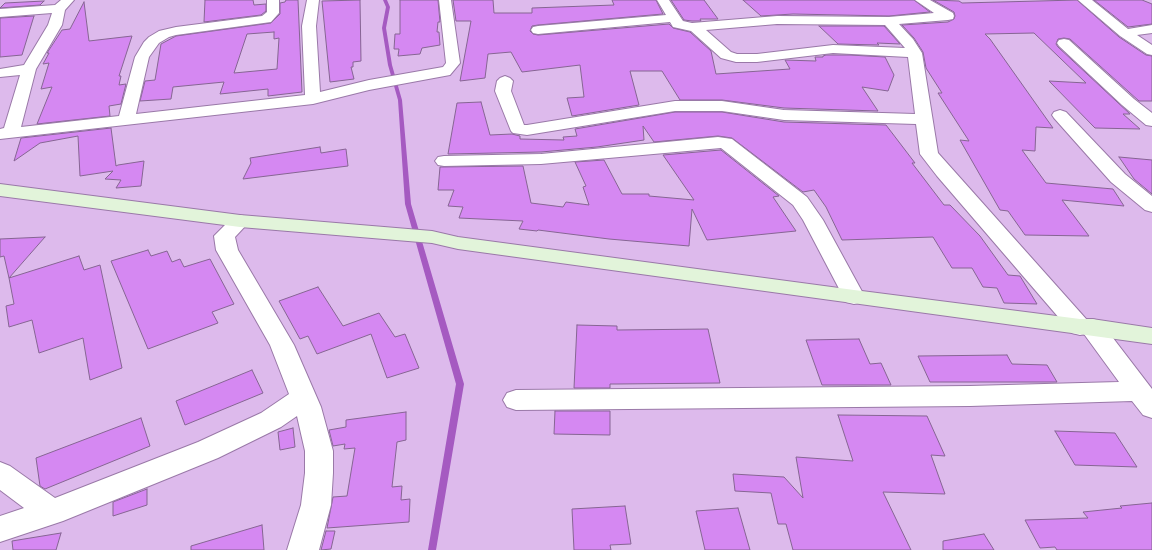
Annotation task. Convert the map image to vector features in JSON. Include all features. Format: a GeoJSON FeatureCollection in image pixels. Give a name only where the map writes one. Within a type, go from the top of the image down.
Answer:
{"type":"FeatureCollection","features":[{"type":"Feature","properties":{"kind":"street"},"geometry":{"type":"LineString","coordinates":[[126,120],[142,56],[154,40],[164,34],[176,31],[266,19],[273,13],[273,0]]}},
{"type":"Feature","properties":{"kind":"street"},"geometry":{"type":"LineString","coordinates":[[313,0],[309,26],[313,99]]}},
{"type":"Feature","properties":{"kind":"street"},"geometry":{"type":"LineString","coordinates":[[64,4],[55,25],[30,69],[6,133],[313,99],[369,85],[445,72],[452,63],[445,0]]}},
{"type":"Feature","properties":{"kind":"street"},"geometry":{"type":"LineString","coordinates":[[663,0],[678,24],[696,27],[777,20],[889,21],[948,16],[921,0]]}},
{"type":"Feature","properties":{"kind":"street"},"geometry":{"type":"LineString","coordinates":[[1084,0],[1125,33],[1152,51]]}},
{"type":"Feature","properties":{"kind":"street"},"geometry":{"type":"LineString","coordinates":[[0,13],[64,4]]}},
{"type":"Feature","properties":{"kind":"street"},"geometry":{"type":"LineString","coordinates":[[538,30],[674,18]]}},
{"type":"Feature","properties":{"kind":"street"},"geometry":{"type":"LineString","coordinates":[[889,21],[915,52],[929,154],[943,172],[1086,327],[1146,400]]}},
{"type":"Feature","properties":{"kind":"street"},"geometry":{"type":"LineString","coordinates":[[696,27],[726,55],[736,58],[757,58],[832,49],[915,52]]}},
{"type":"Feature","properties":{"kind":"street"},"geometry":{"type":"LineString","coordinates":[[1125,33],[1152,29]]}},
{"type":"Feature","properties":{"kind":"street"},"geometry":{"type":"LineString","coordinates":[[1064,43],[1128,102],[1152,121]]}},
{"type":"Feature","properties":{"kind":"street"},"geometry":{"type":"LineString","coordinates":[[0,73],[30,69]]}},
{"type":"Feature","properties":{"kind":"street"},"geometry":{"type":"LineString","coordinates":[[505,81],[503,92],[519,130],[527,130],[675,106],[722,106],[784,115],[924,119]]}},
{"type":"Feature","properties":{"kind":"street"},"geometry":{"type":"LineString","coordinates":[[1060,115],[1118,178],[1152,206]]}},
{"type":"Feature","properties":{"kind":"street"},"geometry":{"type":"LineString","coordinates":[[444,161],[541,159],[694,144],[726,143],[800,201],[813,220],[854,297]]}},
{"type":"Feature","properties":{"kind":"street"},"geometry":{"type":"LineString","coordinates":[[0,190],[240,221],[432,237],[458,242],[854,297],[1152,336]]}},
{"type":"Feature","properties":{"kind":"street"},"geometry":{"type":"LineString","coordinates":[[240,221],[224,236],[227,250],[282,345],[308,407],[319,451],[319,473],[316,505],[303,550]]}},
{"type":"Feature","properties":{"kind":"street"},"geometry":{"type":"LineString","coordinates":[[516,400],[970,396],[1146,400]]}},
{"type":"Feature","properties":{"kind":"street"},"geometry":{"type":"LineString","coordinates":[[0,529],[52,512],[208,450],[272,420],[304,397]]}},
{"type":"Feature","properties":{"kind":"street"},"geometry":{"type":"LineString","coordinates":[[0,474],[52,512]]}},
{"type":"Feature","properties":{"kind":"building"},"geometry":{"type":"Polygon","coordinates":[[[205,0],[253,0],[254,5],[266,4],[266,11],[261,15],[204,22],[205,0]]]}},
{"type":"Feature","properties":{"kind":"building"},"geometry":{"type":"Polygon","coordinates":[[[286,0],[298,0],[302,92],[268,96],[268,89],[220,94],[224,82],[173,87],[171,99],[140,101],[145,81],[155,80],[161,44],[176,36],[271,23],[280,14],[280,3],[285,2],[286,0]],[[274,32],[247,34],[234,73],[277,69],[279,38],[274,39],[274,32]]]}},
{"type":"Feature","properties":{"kind":"building"},"geometry":{"type":"Polygon","coordinates":[[[360,0],[361,61],[353,62],[353,67],[351,67],[354,79],[330,82],[322,1],[360,0]]]}},
{"type":"Feature","properties":{"kind":"building"},"geometry":{"type":"Polygon","coordinates":[[[400,0],[438,0],[440,22],[438,22],[437,32],[439,32],[440,45],[422,48],[420,54],[398,56],[399,49],[394,49],[395,34],[400,34],[400,0]]]}},
{"type":"Feature","properties":{"kind":"building"},"geometry":{"type":"Polygon","coordinates":[[[453,0],[493,0],[494,13],[532,13],[532,8],[614,5],[612,0],[656,0],[663,14],[538,25],[532,26],[530,31],[533,34],[538,35],[669,24],[673,28],[690,32],[711,51],[716,74],[790,69],[785,60],[816,61],[815,57],[823,57],[826,55],[850,55],[885,57],[894,75],[888,91],[862,87],[878,111],[784,108],[722,100],[680,100],[662,71],[630,71],[639,105],[572,116],[567,98],[584,97],[580,65],[522,72],[511,52],[488,54],[485,78],[460,81],[471,21],[456,21],[453,0]]]}},
{"type":"Feature","properties":{"kind":"building"},"geometry":{"type":"Polygon","coordinates":[[[671,0],[704,0],[718,19],[700,19],[701,21],[684,20],[671,0]]]}},
{"type":"Feature","properties":{"kind":"building"},"geometry":{"type":"Polygon","coordinates":[[[743,0],[914,0],[930,12],[889,16],[793,14],[761,16],[743,0]]]}},
{"type":"Feature","properties":{"kind":"building"},"geometry":{"type":"Polygon","coordinates":[[[933,0],[959,1],[962,3],[1077,0],[1119,37],[1146,55],[1152,56],[1152,101],[1139,101],[1070,39],[1058,39],[1056,44],[1058,47],[1130,114],[1123,114],[1140,129],[1095,128],[1049,81],[1086,83],[1034,33],[985,34],[1053,128],[1036,127],[1035,151],[1022,150],[1046,183],[1113,189],[1124,206],[1062,200],[1089,236],[1025,235],[1008,211],[1000,210],[960,140],[969,141],[938,93],[942,93],[926,68],[923,52],[914,38],[902,25],[948,22],[954,19],[954,12],[933,0]]]}},
{"type":"Feature","properties":{"kind":"building"},"geometry":{"type":"Polygon","coordinates":[[[1094,0],[1142,0],[1152,4],[1152,24],[1128,27],[1094,0]]]}},
{"type":"Feature","properties":{"kind":"building"},"geometry":{"type":"Polygon","coordinates":[[[44,1],[40,5],[0,8],[5,3],[44,1]]]}},
{"type":"Feature","properties":{"kind":"building"},"geometry":{"type":"Polygon","coordinates":[[[84,2],[89,41],[132,36],[119,76],[121,76],[119,85],[126,84],[121,104],[109,106],[110,116],[37,124],[52,87],[41,89],[49,63],[43,64],[49,53],[47,53],[62,30],[70,29],[84,2]]]}},
{"type":"Feature","properties":{"kind":"building"},"geometry":{"type":"Polygon","coordinates":[[[34,16],[22,55],[0,57],[0,18],[34,16]]]}},
{"type":"Feature","properties":{"kind":"building"},"geometry":{"type":"Polygon","coordinates":[[[819,26],[884,26],[900,44],[838,44],[819,26]]]}},
{"type":"Feature","properties":{"kind":"building"},"geometry":{"type":"Polygon","coordinates":[[[481,102],[490,135],[512,134],[520,136],[520,139],[564,140],[563,137],[577,136],[575,129],[675,112],[722,112],[784,122],[886,125],[915,163],[912,163],[944,205],[950,205],[980,236],[1008,275],[1020,276],[1037,304],[1004,303],[997,288],[983,287],[972,268],[952,268],[933,237],[842,240],[826,207],[814,190],[803,192],[732,138],[718,136],[654,142],[643,126],[644,140],[597,147],[541,152],[448,154],[457,103],[481,102]]]}},
{"type":"Feature","properties":{"kind":"building"},"geometry":{"type":"Polygon","coordinates":[[[111,128],[116,166],[144,161],[141,186],[116,188],[121,180],[105,179],[113,171],[80,176],[78,136],[40,143],[14,161],[21,138],[111,128]]]}},
{"type":"Feature","properties":{"kind":"building"},"geometry":{"type":"Polygon","coordinates":[[[320,147],[321,153],[346,149],[348,166],[243,179],[251,163],[250,158],[320,147]]]}},
{"type":"Feature","properties":{"kind":"building"},"geometry":{"type":"Polygon","coordinates":[[[721,150],[779,196],[773,197],[796,231],[707,240],[692,209],[689,246],[519,229],[523,221],[459,218],[463,207],[448,206],[454,190],[438,190],[440,167],[523,166],[531,203],[563,207],[566,202],[589,205],[583,187],[586,186],[575,162],[604,160],[622,194],[649,194],[649,196],[694,200],[663,155],[721,150]]]}},
{"type":"Feature","properties":{"kind":"building"},"geometry":{"type":"Polygon","coordinates":[[[1119,157],[1152,160],[1152,194],[1134,179],[1119,157]]]}},
{"type":"Feature","properties":{"kind":"building"},"geometry":{"type":"Polygon","coordinates":[[[45,237],[9,278],[4,256],[0,257],[0,239],[45,237]]]}},
{"type":"Feature","properties":{"kind":"building"},"geometry":{"type":"Polygon","coordinates":[[[148,250],[151,256],[167,251],[172,262],[180,259],[184,267],[210,259],[234,304],[212,312],[218,323],[148,349],[111,261],[148,250]]]}},
{"type":"Feature","properties":{"kind":"building"},"geometry":{"type":"Polygon","coordinates":[[[79,256],[84,270],[100,265],[122,368],[90,380],[83,338],[39,353],[32,320],[9,327],[6,306],[14,304],[9,278],[79,256]]]}},
{"type":"Feature","properties":{"kind":"building"},"geometry":{"type":"Polygon","coordinates":[[[318,287],[343,326],[379,313],[395,337],[405,334],[419,368],[387,378],[371,334],[317,354],[308,336],[300,339],[279,301],[318,287]]]}},
{"type":"Feature","properties":{"kind":"building"},"geometry":{"type":"Polygon","coordinates":[[[577,325],[617,326],[617,330],[708,329],[720,383],[610,384],[610,388],[574,388],[577,325]]]}},
{"type":"Feature","properties":{"kind":"building"},"geometry":{"type":"Polygon","coordinates":[[[859,339],[870,364],[881,363],[891,385],[822,385],[806,340],[859,339]]]}},
{"type":"Feature","properties":{"kind":"building"},"geometry":{"type":"Polygon","coordinates":[[[1007,355],[1012,364],[1047,365],[1057,382],[930,382],[918,356],[1007,355]]]}},
{"type":"Feature","properties":{"kind":"building"},"geometry":{"type":"Polygon","coordinates":[[[252,370],[263,393],[185,425],[176,401],[252,370]]]}},
{"type":"Feature","properties":{"kind":"building"},"geometry":{"type":"Polygon","coordinates":[[[555,411],[610,411],[610,435],[554,434],[555,411]]]}},
{"type":"Feature","properties":{"kind":"building"},"geometry":{"type":"Polygon","coordinates":[[[406,412],[406,440],[397,442],[392,487],[402,486],[401,500],[410,499],[409,522],[327,528],[333,497],[347,496],[355,448],[344,449],[345,444],[333,446],[329,430],[346,427],[346,420],[406,412]]]}},
{"type":"Feature","properties":{"kind":"building"},"geometry":{"type":"Polygon","coordinates":[[[838,415],[927,416],[945,456],[931,455],[945,494],[883,492],[911,550],[793,550],[786,524],[778,524],[771,493],[735,491],[733,474],[784,477],[803,498],[796,457],[853,461],[838,415]]]}},
{"type":"Feature","properties":{"kind":"building"},"geometry":{"type":"Polygon","coordinates":[[[141,418],[150,446],[45,489],[40,486],[36,458],[141,418]]]}},
{"type":"Feature","properties":{"kind":"building"},"geometry":{"type":"Polygon","coordinates":[[[293,428],[295,447],[280,450],[278,432],[293,428]]]}},
{"type":"Feature","properties":{"kind":"building"},"geometry":{"type":"Polygon","coordinates":[[[1055,431],[1115,433],[1137,467],[1075,465],[1055,431]]]}},
{"type":"Feature","properties":{"kind":"building"},"geometry":{"type":"Polygon","coordinates":[[[147,489],[147,505],[113,516],[113,502],[147,489]]]}},
{"type":"Feature","properties":{"kind":"building"},"geometry":{"type":"Polygon","coordinates":[[[1152,503],[1152,550],[1057,550],[1055,547],[1040,548],[1025,520],[1088,518],[1083,512],[1152,503]]]}},
{"type":"Feature","properties":{"kind":"building"},"geometry":{"type":"Polygon","coordinates":[[[625,506],[631,544],[610,545],[611,550],[574,550],[572,509],[625,506]]]}},
{"type":"Feature","properties":{"kind":"building"},"geometry":{"type":"Polygon","coordinates":[[[738,508],[750,550],[705,550],[696,511],[738,508]]]}},
{"type":"Feature","properties":{"kind":"building"},"geometry":{"type":"Polygon","coordinates":[[[262,525],[264,550],[191,550],[191,546],[262,525]]]}},
{"type":"Feature","properties":{"kind":"building"},"geometry":{"type":"Polygon","coordinates":[[[326,531],[335,531],[331,549],[321,550],[326,531]]]}},
{"type":"Feature","properties":{"kind":"building"},"geometry":{"type":"Polygon","coordinates":[[[61,533],[56,550],[13,550],[12,541],[61,533]]]}},
{"type":"Feature","properties":{"kind":"building"},"geometry":{"type":"Polygon","coordinates":[[[984,534],[994,550],[943,550],[943,541],[984,534]]]}},
{"type":"Feature","properties":{"kind":"waterway"},"geometry":{"type":"LineString","coordinates":[[385,0],[388,7],[384,28],[390,65],[400,100],[408,204],[460,384],[432,550]]}}]}
